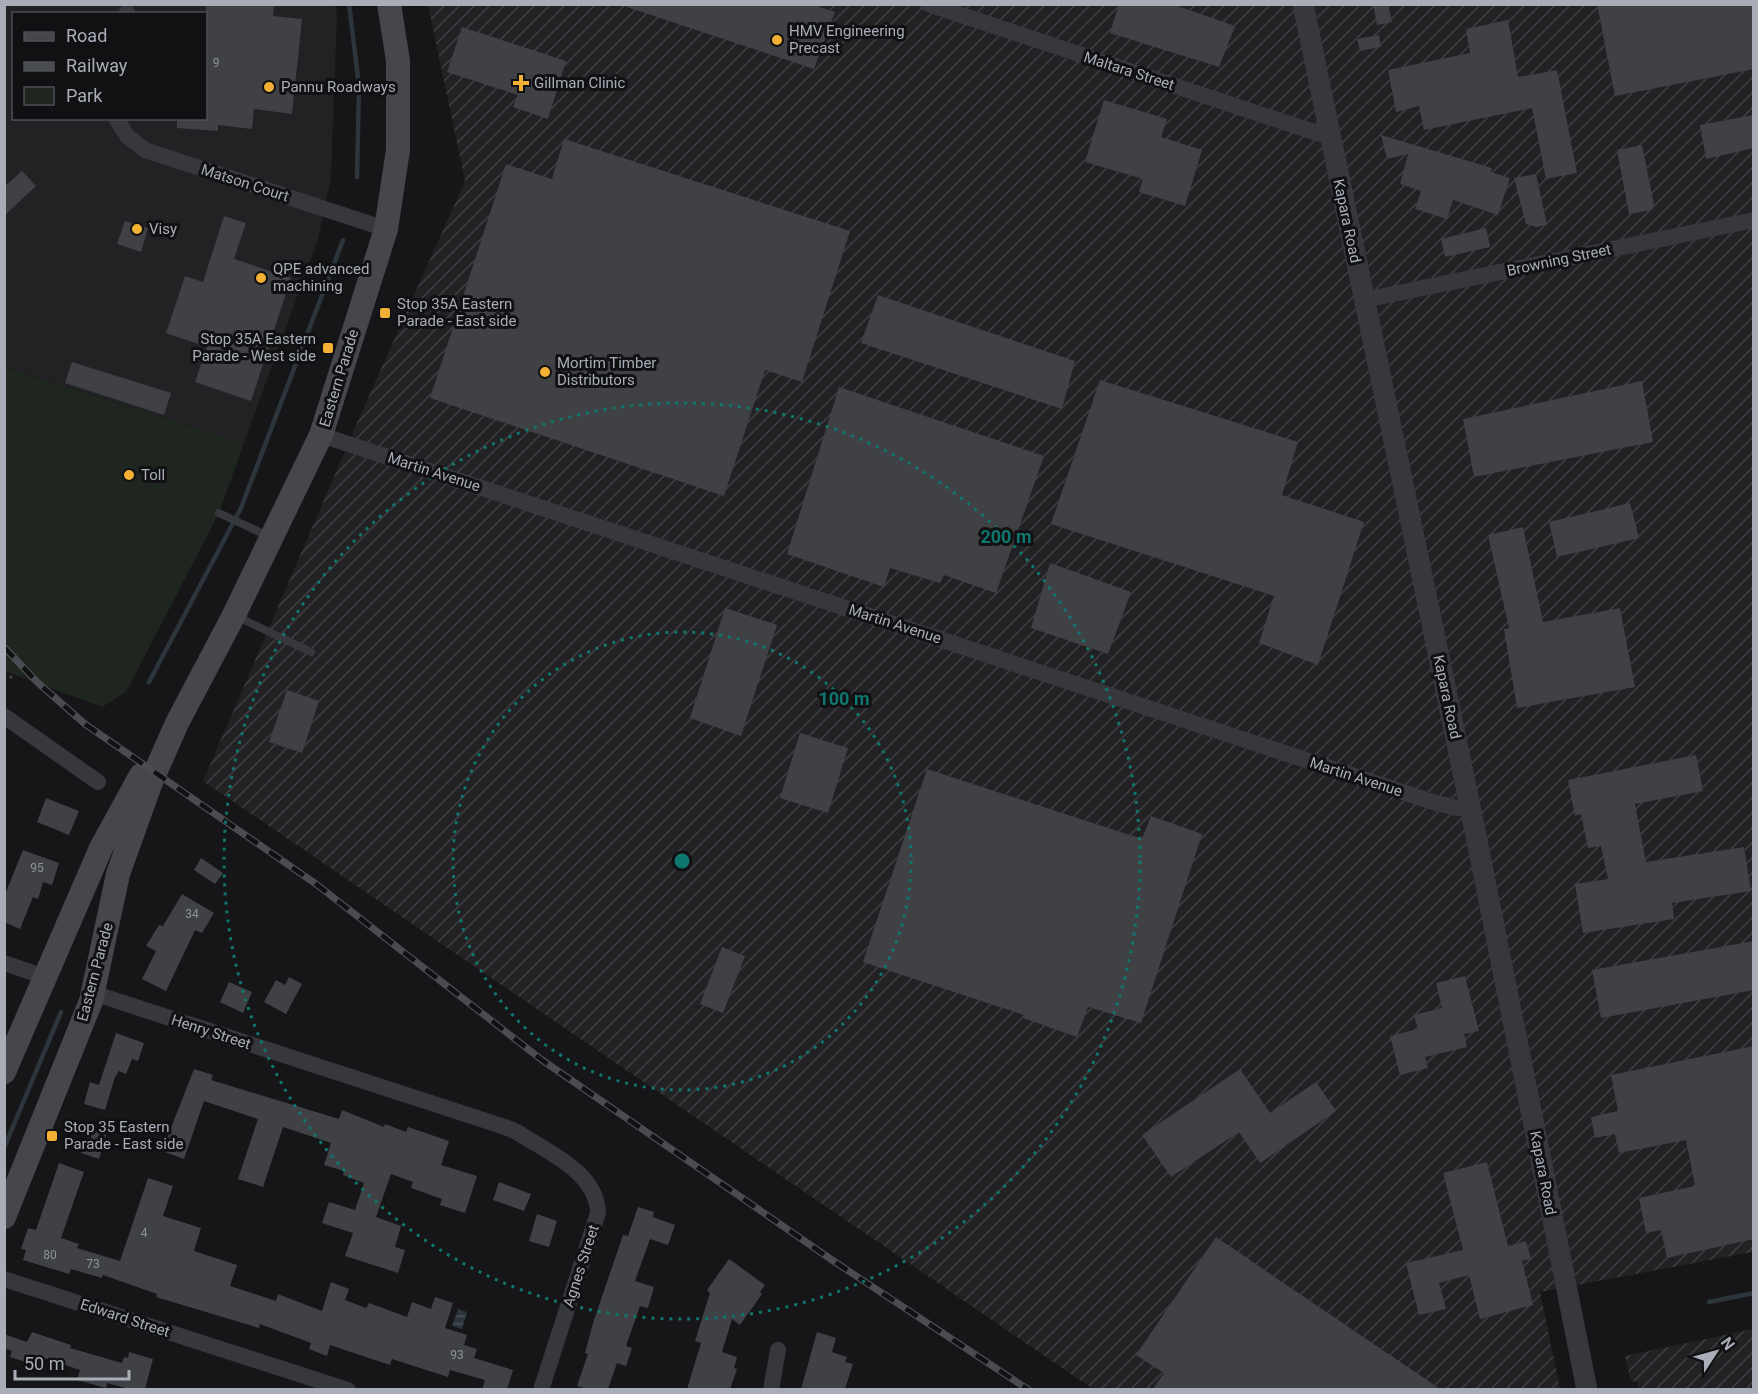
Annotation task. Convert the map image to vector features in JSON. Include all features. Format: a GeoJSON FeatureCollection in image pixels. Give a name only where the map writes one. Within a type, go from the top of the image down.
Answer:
{"type":"FeatureCollection","features":[{"type":"Feature","properties":{"kind":"main road","name":"Eastern Parade"},"geometry":{"type":"LineString","coordinates":[[4,1217],[93,993],[116,884],[133,828],[177,723],[234,615],[262,533],[321,435],[386,229],[398,150],[398,61],[388,4]]}},
{"type":"Feature","properties":{"kind":"main road","name":"Eastern Parade"},"geometry":{"type":"LineString","coordinates":[[4,1072],[123,805],[177,723]]}},
{"type":"Feature","properties":{"kind":"main road"},"geometry":{"type":"LineString","coordinates":[[69,923],[100,883],[106,881],[116,884]]}},
{"type":"Feature","properties":{"kind":"street","name":"Maltara Street"},"geometry":{"type":"LineString","coordinates":[[928,4],[1329,137]]}},
{"type":"Feature","properties":{"kind":"street","name":"Kapara Road"},"geometry":{"type":"LineString","coordinates":[[1303,4],[1470,806],[1587,1389]]}},
{"type":"Feature","properties":{"kind":"street","name":"Matson Court"},"geometry":{"type":"LineString","coordinates":[[117,120],[127,136],[145,150],[386,229]]}},
{"type":"Feature","properties":{"kind":"street","name":"Browning Street"},"geometry":{"type":"LineString","coordinates":[[1364,300],[1754,220]]}},
{"type":"Feature","properties":{"kind":"street","name":"Martin Avenue"},"geometry":{"type":"LineString","coordinates":[[321,435],[1433,802],[1457,808],[1470,806]]}},
{"type":"Feature","properties":{"kind":"street"},"geometry":{"type":"LineString","coordinates":[[4,716],[98,782]]}},
{"type":"Feature","properties":{"kind":"street"},"geometry":{"type":"LineString","coordinates":[[4,963],[45,976]]}},
{"type":"Feature","properties":{"kind":"street","name":"Henry Street"},"geometry":{"type":"LineString","coordinates":[[93,993],[492,1123]]}},
{"type":"Feature","properties":{"kind":"street","name":"Agnes Street"},"geometry":{"type":"LineString","coordinates":[[492,1123],[517,1132],[568,1166],[585,1179],[598,1203],[598,1213],[541,1389]]}},
{"type":"Feature","properties":{"kind":"street","name":"Edward Street"},"geometry":{"type":"LineString","coordinates":[[4,1279],[348,1389]]}},
{"type":"Feature","properties":{"kind":"street"},"geometry":{"type":"LineString","coordinates":[[771,1389],[778,1350]]}},
{"type":"Feature","properties":{"kind":"lane"},"geometry":{"type":"LineString","coordinates":[[219,513],[262,533]]}},
{"type":"Feature","properties":{"kind":"lane"},"geometry":{"type":"LineString","coordinates":[[234,615],[311,652]]}},
{"type":"Feature","properties":{"kind":"path"},"geometry":{"type":"LineString","coordinates":[[4,671],[12,678]]}},
{"type":"Feature","properties":{"kind":"shaded area"},"geometry":{"type":"Polygon","coordinates":[[[5,5],[335,5],[337,15],[331,178],[318,239],[244,443],[5,367],[5,5]]]}},
{"type":"Feature","properties":{"kind":"shaded area"},"geometry":{"type":"Polygon","coordinates":[[[428,5],[1753,5],[1753,1252],[1540,1292],[1560,1389],[1093,1389],[203,781],[364,407],[465,181],[428,5]]]}},
{"type":"Feature","properties":{"kind":"shaded area"},"geometry":{"type":"Polygon","coordinates":[[[458,1309],[467,1312],[462,1329],[452,1326],[458,1309]]]}},
{"type":"Feature","properties":{"kind":"shaded area"},"geometry":{"type":"Polygon","coordinates":[[[1753,1329],[1753,1389],[1638,1389],[1637,1382],[1631,1381],[1625,1356],[1753,1329]]]}},
{"type":"Feature","properties":{"kind":"green space"},"geometry":{"type":"Polygon","coordinates":[[[4,367],[244,443],[219,513],[126,692],[102,707],[5,671],[4,367]]]}},
{"type":"Feature","properties":{"kind":"building"},"geometry":{"type":"Polygon","coordinates":[[[206,4],[274,4],[273,16],[302,19],[292,114],[254,109],[252,129],[218,125],[218,131],[177,128],[177,120],[207,120],[206,4]]]}},
{"type":"Feature","properties":{"kind":"building","name":"HMV Engineering Precast"},"geometry":{"type":"Polygon","coordinates":[[[627,4],[811,4],[835,12],[814,69],[627,7],[627,4]]]}},
{"type":"Feature","properties":{"kind":"building"},"geometry":{"type":"Polygon","coordinates":[[[1119,4],[1172,4],[1235,26],[1219,67],[1110,33],[1119,4]]]}},
{"type":"Feature","properties":{"kind":"building"},"geometry":{"type":"Polygon","coordinates":[[[1373,4],[1388,4],[1392,22],[1377,25],[1373,4]]]}},
{"type":"Feature","properties":{"kind":"building"},"geometry":{"type":"Polygon","coordinates":[[[1597,4],[1754,4],[1754,69],[1615,96],[1597,4]]]}},
{"type":"Feature","properties":{"kind":"building"},"geometry":{"type":"Polygon","coordinates":[[[1508,20],[1518,77],[1557,70],[1577,173],[1546,179],[1532,108],[1424,130],[1419,106],[1396,112],[1388,70],[1470,53],[1466,29],[1508,20]]]}},
{"type":"Feature","properties":{"kind":"building","name":"Gillman Clinic"},"geometry":{"type":"Polygon","coordinates":[[[462,27],[566,61],[548,119],[513,107],[518,95],[447,72],[462,27]]]}},
{"type":"Feature","properties":{"kind":"building"},"geometry":{"type":"Polygon","coordinates":[[[1379,35],[1381,47],[1360,51],[1357,39],[1379,35]]]}},
{"type":"Feature","properties":{"kind":"building"},"geometry":{"type":"Polygon","coordinates":[[[1104,100],[1167,119],[1161,137],[1202,150],[1185,206],[1139,192],[1143,179],[1085,162],[1104,100]]]}},
{"type":"Feature","properties":{"kind":"building"},"geometry":{"type":"Polygon","coordinates":[[[1754,115],[1754,148],[1706,159],[1700,125],[1754,115]]]}},
{"type":"Feature","properties":{"kind":"building"},"geometry":{"type":"Polygon","coordinates":[[[1381,135],[1492,168],[1491,172],[1510,178],[1498,215],[1453,200],[1447,219],[1415,209],[1421,191],[1400,184],[1408,154],[1387,159],[1381,135]]]}},
{"type":"Feature","properties":{"kind":"building"},"geometry":{"type":"Polygon","coordinates":[[[564,139],[850,231],[802,382],[765,370],[724,496],[430,398],[506,164],[552,179],[564,139]]]}},
{"type":"Feature","properties":{"kind":"building"},"geometry":{"type":"Polygon","coordinates":[[[1642,145],[1654,204],[1652,210],[1629,214],[1617,150],[1642,145]]]}},
{"type":"Feature","properties":{"kind":"building"},"geometry":{"type":"Polygon","coordinates":[[[22,171],[36,186],[4,216],[4,187],[22,171]]]}},
{"type":"Feature","properties":{"kind":"building"},"geometry":{"type":"Polygon","coordinates":[[[1536,174],[1547,225],[1536,227],[1526,224],[1514,178],[1536,174]]]}},
{"type":"Feature","properties":{"kind":"building"},"geometry":{"type":"Polygon","coordinates":[[[224,216],[246,223],[234,259],[291,278],[251,401],[195,382],[207,347],[166,333],[185,276],[203,282],[224,216]]]}},
{"type":"Feature","properties":{"kind":"building"},"geometry":{"type":"Polygon","coordinates":[[[125,221],[148,228],[141,252],[117,244],[125,221]]]}},
{"type":"Feature","properties":{"kind":"building"},"geometry":{"type":"Polygon","coordinates":[[[1486,228],[1490,247],[1445,257],[1441,239],[1486,228]]]}},
{"type":"Feature","properties":{"kind":"building"},"geometry":{"type":"Polygon","coordinates":[[[878,295],[1075,361],[1062,409],[861,343],[878,295]]]}},
{"type":"Feature","properties":{"kind":"building"},"geometry":{"type":"Polygon","coordinates":[[[72,362],[171,393],[164,415],[65,383],[72,362]]]}},
{"type":"Feature","properties":{"kind":"building"},"geometry":{"type":"Polygon","coordinates":[[[1100,380],[1298,442],[1282,495],[1364,522],[1318,665],[1259,643],[1274,596],[1051,524],[1100,380]]]}},
{"type":"Feature","properties":{"kind":"building"},"geometry":{"type":"Polygon","coordinates":[[[1642,381],[1653,442],[1474,477],[1463,419],[1642,381]]]}},
{"type":"Feature","properties":{"kind":"building"},"geometry":{"type":"Polygon","coordinates":[[[839,387],[1044,456],[996,593],[944,575],[940,583],[890,568],[884,587],[787,554],[839,387]]]}},
{"type":"Feature","properties":{"kind":"building"},"geometry":{"type":"Polygon","coordinates":[[[1630,503],[1639,538],[1557,557],[1549,522],[1630,503]]]}},
{"type":"Feature","properties":{"kind":"building"},"geometry":{"type":"Polygon","coordinates":[[[1523,527],[1543,622],[1620,608],[1635,687],[1517,708],[1504,629],[1509,628],[1488,535],[1523,527]]]}},
{"type":"Feature","properties":{"kind":"building"},"geometry":{"type":"Polygon","coordinates":[[[1050,563],[1131,592],[1108,654],[1031,628],[1050,563]]]}},
{"type":"Feature","properties":{"kind":"building"},"geometry":{"type":"Polygon","coordinates":[[[725,608],[777,625],[741,736],[690,718],[725,608]]]}},
{"type":"Feature","properties":{"kind":"building"},"geometry":{"type":"Polygon","coordinates":[[[287,690],[319,701],[302,753],[269,742],[287,690]]]}},
{"type":"Feature","properties":{"kind":"building"},"geometry":{"type":"Polygon","coordinates":[[[800,733],[848,748],[828,813],[780,798],[800,733]]]}},
{"type":"Feature","properties":{"kind":"building"},"geometry":{"type":"Polygon","coordinates":[[[1696,755],[1703,791],[1635,804],[1646,862],[1744,847],[1751,891],[1672,903],[1674,919],[1583,933],[1575,884],[1608,879],[1601,846],[1588,848],[1581,814],[1575,816],[1568,780],[1696,755]]]}},
{"type":"Feature","properties":{"kind":"building"},"geometry":{"type":"Polygon","coordinates":[[[927,769],[1142,839],[1151,816],[1202,834],[1141,1023],[1088,1007],[1077,1037],[1023,1018],[1024,1015],[863,962],[927,769]]]}},
{"type":"Feature","properties":{"kind":"building"},"geometry":{"type":"Polygon","coordinates":[[[46,798],[79,811],[69,835],[37,822],[46,798]]]}},
{"type":"Feature","properties":{"kind":"building"},"geometry":{"type":"Polygon","coordinates":[[[23,850],[59,863],[52,885],[43,882],[38,899],[33,897],[20,929],[4,922],[4,897],[23,850]]]}},
{"type":"Feature","properties":{"kind":"building"},"geometry":{"type":"Polygon","coordinates":[[[201,858],[223,873],[215,884],[194,870],[201,858]]]}},
{"type":"Feature","properties":{"kind":"building"},"geometry":{"type":"Polygon","coordinates":[[[182,894],[214,913],[202,933],[195,930],[166,991],[142,979],[156,951],[146,946],[159,925],[163,926],[182,894]]]}},
{"type":"Feature","properties":{"kind":"building"},"geometry":{"type":"Polygon","coordinates":[[[1754,941],[1754,990],[1601,1018],[1592,970],[1754,941]]]}},
{"type":"Feature","properties":{"kind":"building"},"geometry":{"type":"Polygon","coordinates":[[[722,947],[745,956],[723,1013],[700,1004],[722,947]]]}},
{"type":"Feature","properties":{"kind":"building"},"geometry":{"type":"Polygon","coordinates":[[[1465,976],[1479,1031],[1464,1034],[1467,1047],[1425,1057],[1428,1068],[1400,1075],[1390,1036],[1418,1029],[1414,1015],[1442,1008],[1436,983],[1465,976]]]}},
{"type":"Feature","properties":{"kind":"building"},"geometry":{"type":"Polygon","coordinates":[[[289,977],[302,984],[286,1014],[264,1002],[276,980],[285,985],[289,977]]]}},
{"type":"Feature","properties":{"kind":"building"},"geometry":{"type":"Polygon","coordinates":[[[229,982],[252,992],[243,1013],[220,1002],[229,982]]]}},
{"type":"Feature","properties":{"kind":"building"},"geometry":{"type":"Polygon","coordinates":[[[116,1033],[144,1043],[138,1061],[132,1059],[126,1074],[119,1071],[105,1110],[84,1104],[90,1082],[99,1085],[116,1033]]]}},
{"type":"Feature","properties":{"kind":"building"},"geometry":{"type":"Polygon","coordinates":[[[1754,1046],[1754,1239],[1667,1258],[1661,1230],[1646,1233],[1639,1198],[1695,1186],[1686,1140],[1619,1153],[1615,1134],[1595,1138],[1591,1117],[1618,1111],[1611,1075],[1754,1046]]]}},
{"type":"Feature","properties":{"kind":"building"},"geometry":{"type":"Polygon","coordinates":[[[194,1069],[213,1075],[211,1080],[339,1119],[342,1110],[384,1127],[385,1124],[406,1132],[408,1127],[449,1141],[441,1165],[477,1176],[465,1213],[440,1205],[442,1199],[411,1188],[413,1182],[391,1174],[376,1217],[401,1226],[395,1247],[405,1250],[398,1273],[345,1256],[353,1233],[322,1223],[329,1202],[355,1210],[364,1183],[343,1175],[344,1171],[324,1165],[331,1143],[283,1127],[263,1187],[238,1179],[258,1119],[204,1101],[184,1159],[162,1151],[194,1069]]]}},
{"type":"Feature","properties":{"kind":"building"},"geometry":{"type":"Polygon","coordinates":[[[1240,1069],[1270,1113],[1316,1082],[1336,1111],[1260,1163],[1239,1132],[1171,1177],[1142,1135],[1240,1069]]]}},
{"type":"Feature","properties":{"kind":"building"},"geometry":{"type":"Polygon","coordinates":[[[89,1127],[107,1132],[99,1159],[81,1153],[89,1127]]]}},
{"type":"Feature","properties":{"kind":"building"},"geometry":{"type":"Polygon","coordinates":[[[1487,1162],[1508,1246],[1526,1241],[1531,1259],[1522,1261],[1533,1305],[1480,1319],[1469,1275],[1439,1283],[1446,1309],[1419,1315],[1406,1263],[1463,1250],[1443,1173],[1487,1162]]]}},
{"type":"Feature","properties":{"kind":"building"},"geometry":{"type":"Polygon","coordinates":[[[59,1163],[84,1172],[61,1238],[79,1244],[77,1248],[120,1261],[148,1178],[173,1186],[163,1216],[201,1228],[194,1251],[237,1265],[230,1286],[276,1301],[278,1294],[322,1311],[331,1282],[349,1289],[345,1300],[366,1308],[369,1303],[407,1317],[412,1302],[431,1309],[435,1297],[453,1303],[445,1328],[467,1335],[464,1345],[477,1349],[474,1358],[513,1370],[507,1389],[482,1389],[485,1380],[450,1370],[448,1377],[392,1359],[390,1365],[330,1345],[327,1356],[309,1349],[311,1343],[260,1324],[259,1328],[156,1297],[157,1294],[103,1275],[102,1278],[71,1269],[69,1274],[23,1260],[26,1250],[21,1249],[28,1228],[36,1230],[59,1163]]]}},
{"type":"Feature","properties":{"kind":"building"},"geometry":{"type":"Polygon","coordinates":[[[499,1182],[531,1194],[524,1211],[493,1200],[499,1182]]]}},
{"type":"Feature","properties":{"kind":"building"},"geometry":{"type":"Polygon","coordinates":[[[638,1207],[654,1212],[653,1217],[675,1225],[668,1245],[650,1239],[635,1281],[654,1287],[648,1308],[640,1306],[626,1346],[632,1348],[626,1366],[617,1363],[608,1389],[587,1389],[577,1386],[588,1354],[585,1353],[593,1323],[623,1235],[628,1236],[638,1207]]]}},
{"type":"Feature","properties":{"kind":"building"},"geometry":{"type":"Polygon","coordinates":[[[537,1214],[557,1221],[549,1247],[529,1241],[537,1214]]]}},
{"type":"Feature","properties":{"kind":"building"},"geometry":{"type":"Polygon","coordinates":[[[1216,1237],[1440,1389],[1153,1389],[1164,1373],[1136,1355],[1216,1237]]]}},
{"type":"Feature","properties":{"kind":"building"},"geometry":{"type":"Polygon","coordinates":[[[729,1259],[765,1285],[760,1292],[762,1294],[740,1325],[732,1319],[722,1352],[737,1357],[734,1368],[737,1369],[730,1389],[687,1389],[701,1343],[695,1341],[710,1293],[707,1290],[729,1259]]]}},
{"type":"Feature","properties":{"kind":"building"},"geometry":{"type":"Polygon","coordinates":[[[32,1332],[71,1345],[70,1348],[122,1363],[124,1357],[128,1358],[129,1352],[153,1359],[145,1389],[129,1389],[107,1383],[106,1388],[77,1380],[80,1370],[41,1357],[38,1366],[10,1357],[12,1351],[4,1348],[4,1334],[27,1342],[32,1332]]]}},
{"type":"Feature","properties":{"kind":"building"},"geometry":{"type":"Polygon","coordinates":[[[817,1332],[836,1338],[832,1352],[847,1357],[845,1362],[853,1364],[845,1389],[801,1389],[817,1332]]]}},
{"type":"Feature","properties":{"kind":"waterway"},"geometry":{"type":"LineString","coordinates":[[349,4],[359,86],[357,177]]}},
{"type":"Feature","properties":{"kind":"waterway"},"geometry":{"type":"LineString","coordinates":[[149,682],[241,508],[343,240]]}},
{"type":"Feature","properties":{"kind":"waterway"},"geometry":{"type":"LineString","coordinates":[[4,1148],[61,1012]]}},
{"type":"Feature","properties":{"kind":"waterway"},"geometry":{"type":"LineString","coordinates":[[1709,1302],[1754,1293]]}},
{"type":"Feature","properties":{"kind":"railway"},"geometry":{"type":"LineString","coordinates":[[4,647],[37,682],[85,724],[316,884],[542,1060],[832,1260],[1029,1390]]}},
{"type":"Feature","properties":{"kind":"place","name":"HMV Engineering Precast"},"geometry":{"type":"Point","coordinates":[777,40]}},
{"type":"Feature","properties":{"kind":"place","name":"Gillman Clinic"},"geometry":{"type":"Point","coordinates":[521,83]}},
{"type":"Feature","properties":{"kind":"place","name":"Pannu Roadways"},"geometry":{"type":"Point","coordinates":[269,87]}},
{"type":"Feature","properties":{"kind":"place","name":"Visy"},"geometry":{"type":"Point","coordinates":[137,229]}},
{"type":"Feature","properties":{"kind":"place","name":"QPE advanced machining"},"geometry":{"type":"Point","coordinates":[261,278]}},
{"type":"Feature","properties":{"kind":"place","name":"Stop 35A Eastern Parade - East side"},"geometry":{"type":"Point","coordinates":[385,313]}},
{"type":"Feature","properties":{"kind":"place","name":"Stop 35A Eastern Parade - West side"},"geometry":{"type":"Point","coordinates":[328,348]}},
{"type":"Feature","properties":{"kind":"place","name":"Mortim Timber Distributors"},"geometry":{"type":"Point","coordinates":[545,372]}},
{"type":"Feature","properties":{"kind":"place","name":"Toll"},"geometry":{"type":"Point","coordinates":[129,475]}},
{"type":"Feature","properties":{"kind":"place","name":"Stop 35 Eastern Parade - East side"},"geometry":{"type":"Point","coordinates":[52,1136]}}]}
